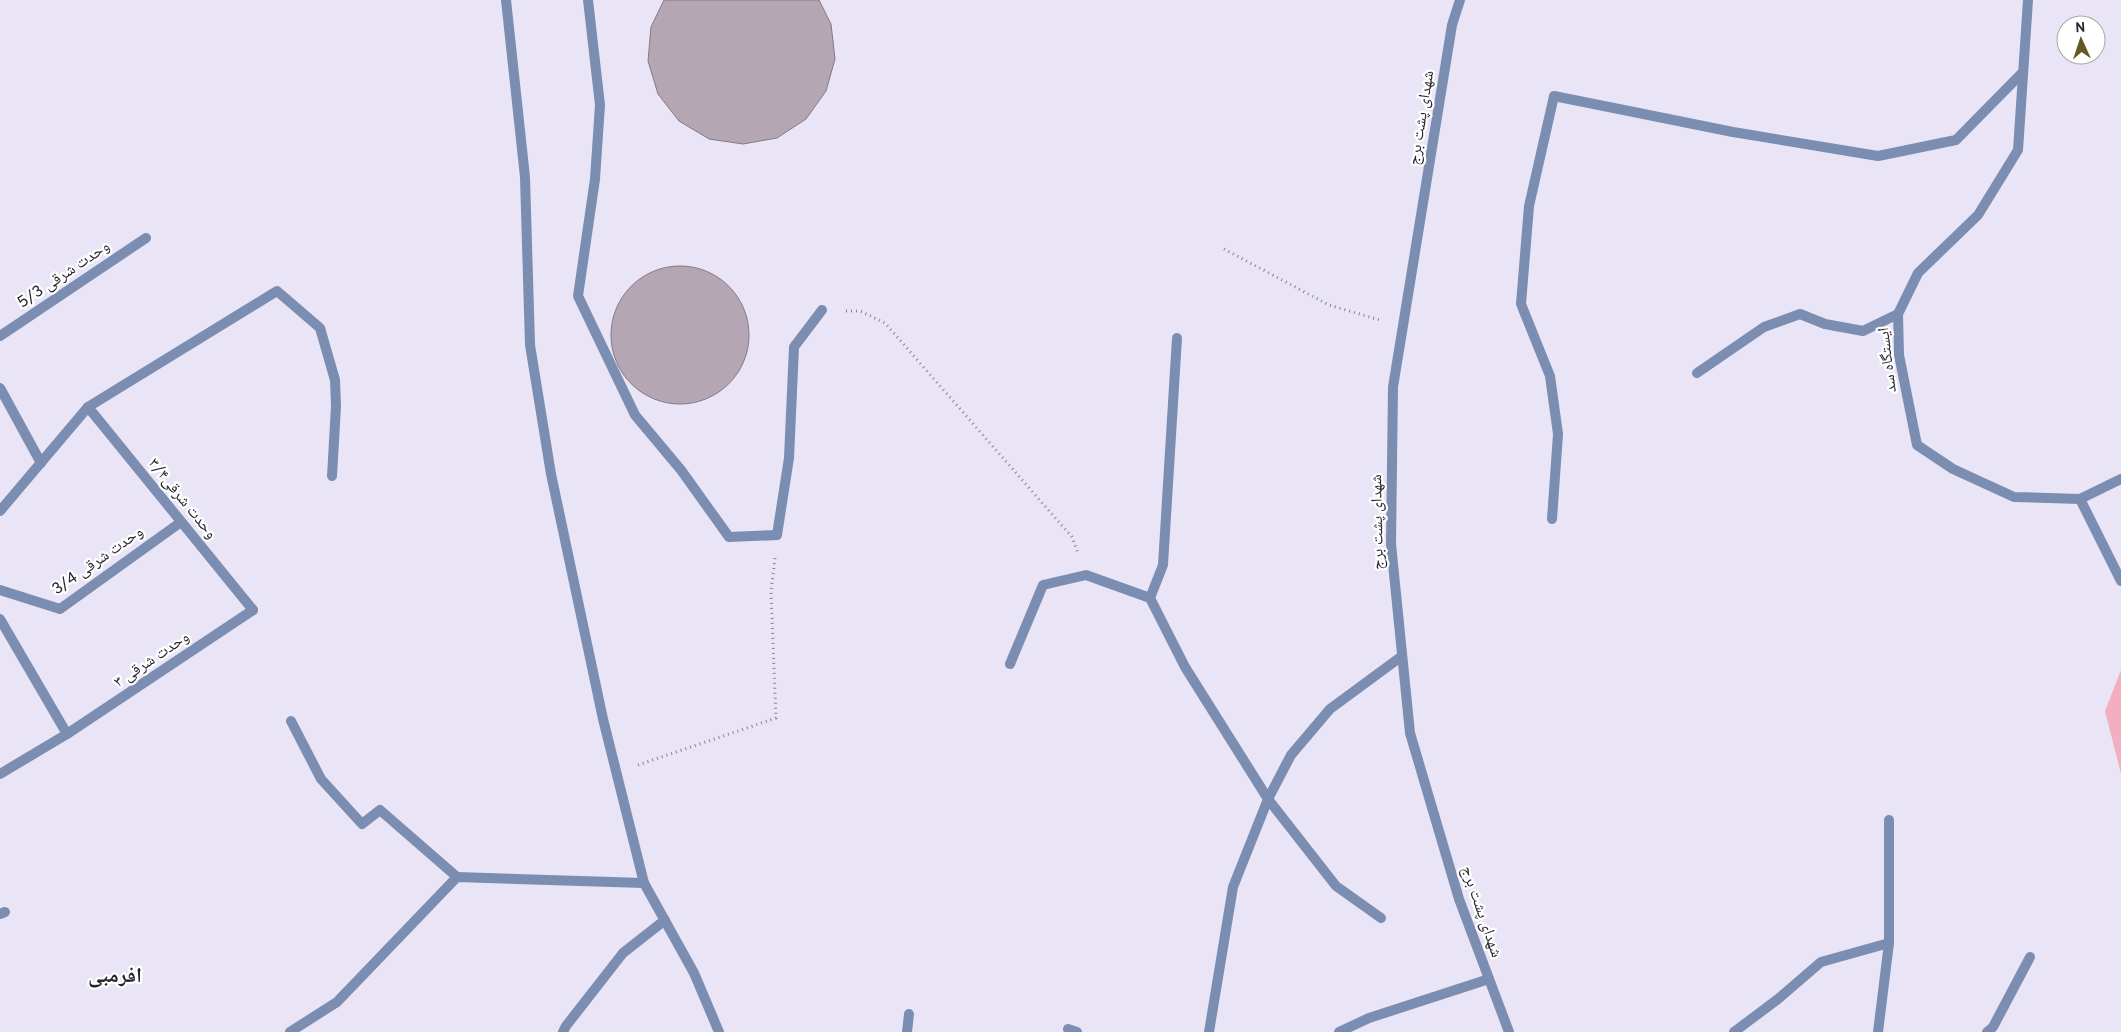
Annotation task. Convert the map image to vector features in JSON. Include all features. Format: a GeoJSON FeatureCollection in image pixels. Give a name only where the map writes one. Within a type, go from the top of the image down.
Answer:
{"type":"FeatureCollection","features":[{"type":"Feature","properties":{"kind":"street"},"geometry":{"type":"LineString","coordinates":[[506,0],[525,177],[530,345],[551,474],[601,710],[644,883],[694,973],[719,1032]]}},
{"type":"Feature","properties":{"kind":"street"},"geometry":{"type":"LineString","coordinates":[[588,0],[600,104],[595,179],[578,296],[635,415],[681,470],[729,536],[777,535],[789,458],[794,347],[822,310]]}},
{"type":"Feature","properties":{"kind":"street","name":"شهدای پشت برج"},"geometry":{"type":"LineString","coordinates":[[1460,0],[1452,25],[1393,387],[1391,544],[1410,733],[1459,899],[1509,1032]]}},
{"type":"Feature","properties":{"kind":"street","name":"ایستگاه سد"},"geometry":{"type":"LineString","coordinates":[[2028,0],[2018,150],[1978,215],[1918,273],[1898,314],[1899,355],[1917,445],[1953,469],[2014,497],[2080,499],[2121,479]]}},
{"type":"Feature","properties":{"kind":"street"},"geometry":{"type":"LineString","coordinates":[[1552,518],[1558,434],[1550,376],[1521,304],[1529,206],[1554,96],[1733,132],[1878,156],[1956,140],[2023,72]]}},
{"type":"Feature","properties":{"kind":"street","name":"وحدت شرقی 5/3"},"geometry":{"type":"LineString","coordinates":[[0,336],[146,238]]}},
{"type":"Feature","properties":{"kind":"street"},"geometry":{"type":"LineString","coordinates":[[0,511],[88,407],[277,291],[320,328],[335,380],[336,406],[332,476]]}},
{"type":"Feature","properties":{"kind":"street"},"geometry":{"type":"LineString","coordinates":[[1697,373],[1764,327],[1800,314],[1825,324],[1864,331],[1898,314]]}},
{"type":"Feature","properties":{"kind":"street"},"geometry":{"type":"LineString","coordinates":[[1150,598],[1163,565],[1177,338]]}},
{"type":"Feature","properties":{"kind":"street"},"geometry":{"type":"LineString","coordinates":[[0,388],[41,463]]}},
{"type":"Feature","properties":{"kind":"street","name":"وحدت شرقی۳/۴"},"geometry":{"type":"LineString","coordinates":[[88,407],[253,610]]}},
{"type":"Feature","properties":{"kind":"street"},"geometry":{"type":"LineString","coordinates":[[2080,499],[2121,581]]}},
{"type":"Feature","properties":{"kind":"street","name":"وحدت شرقی 3/4"},"geometry":{"type":"LineString","coordinates":[[0,590],[60,609],[181,522]]}},
{"type":"Feature","properties":{"kind":"street"},"geometry":{"type":"LineString","coordinates":[[1010,664],[1043,585],[1086,575],[1150,598],[1185,667],[1268,800],[1336,886],[1381,918]]}},
{"type":"Feature","properties":{"kind":"street","name":"وحدت شرقی ۳"},"geometry":{"type":"LineString","coordinates":[[0,774],[67,734],[253,610]]}},
{"type":"Feature","properties":{"kind":"street"},"geometry":{"type":"LineString","coordinates":[[0,619],[67,734]]}},
{"type":"Feature","properties":{"kind":"street"},"geometry":{"type":"LineString","coordinates":[[1209,1032],[1233,887],[1268,800],[1291,755],[1330,710],[1402,656]]}},
{"type":"Feature","properties":{"kind":"street"},"geometry":{"type":"LineString","coordinates":[[291,721],[321,778],[362,824],[380,810],[458,877],[644,883]]}},
{"type":"Feature","properties":{"kind":"street"},"geometry":{"type":"LineString","coordinates":[[1878,1032],[1889,943],[1889,820]]}},
{"type":"Feature","properties":{"kind":"street"},"geometry":{"type":"LineString","coordinates":[[290,1032],[337,1002],[458,877]]}},
{"type":"Feature","properties":{"kind":"street"},"geometry":{"type":"LineString","coordinates":[[563,1032],[623,953],[665,920]]}},
{"type":"Feature","properties":{"kind":"street"},"geometry":{"type":"LineString","coordinates":[[1734,1032],[1778,999],[1821,962],[1889,943]]}},
{"type":"Feature","properties":{"kind":"street"},"geometry":{"type":"LineString","coordinates":[[1987,1032],[1993,1027],[2030,957]]}},
{"type":"Feature","properties":{"kind":"street"},"geometry":{"type":"LineString","coordinates":[[1339,1032],[1369,1018],[1489,978]]}},
{"type":"Feature","properties":{"kind":"street"},"geometry":{"type":"LineString","coordinates":[[907,1032],[909,1014]]}},
{"type":"Feature","properties":{"kind":"path"},"geometry":{"type":"LineString","coordinates":[[1224,249],[1329,305],[1402,326]]}},
{"type":"Feature","properties":{"kind":"path"},"geometry":{"type":"LineString","coordinates":[[822,310],[860,312],[885,323],[1072,537],[1086,575]]}},
{"type":"Feature","properties":{"kind":"path"},"geometry":{"type":"LineString","coordinates":[[617,773],[776,718],[771,592],[777,535]]}},
{"type":"Feature","properties":{"kind":"shaded area"},"geometry":{"type":"Polygon","coordinates":[[[2121,670],[2121,774],[2105,711],[2121,670]]]}},
{"type":"Feature","properties":{"kind":"building"},"geometry":{"type":"Polygon","coordinates":[[[664,0],[819,0],[831,24],[835,59],[826,91],[806,119],[777,138],[743,144],[709,139],[679,121],[658,94],[648,61],[651,27],[664,0]]]}},
{"type":"Feature","properties":{"kind":"building"},"geometry":{"type":"Polygon","coordinates":[[[680,266],[694,267],[707,271],[729,286],[744,308],[748,321],[748,349],[744,362],[729,384],[707,399],[694,403],[680,404],[666,403],[653,399],[631,384],[616,362],[612,349],[611,335],[612,321],[616,308],[631,286],[653,271],[666,267],[680,266]]]}},
{"type":"Feature","properties":{"kind":"district","name":"افرمبی"},"geometry":{"type":"Point","coordinates":[115,976]}}]}
